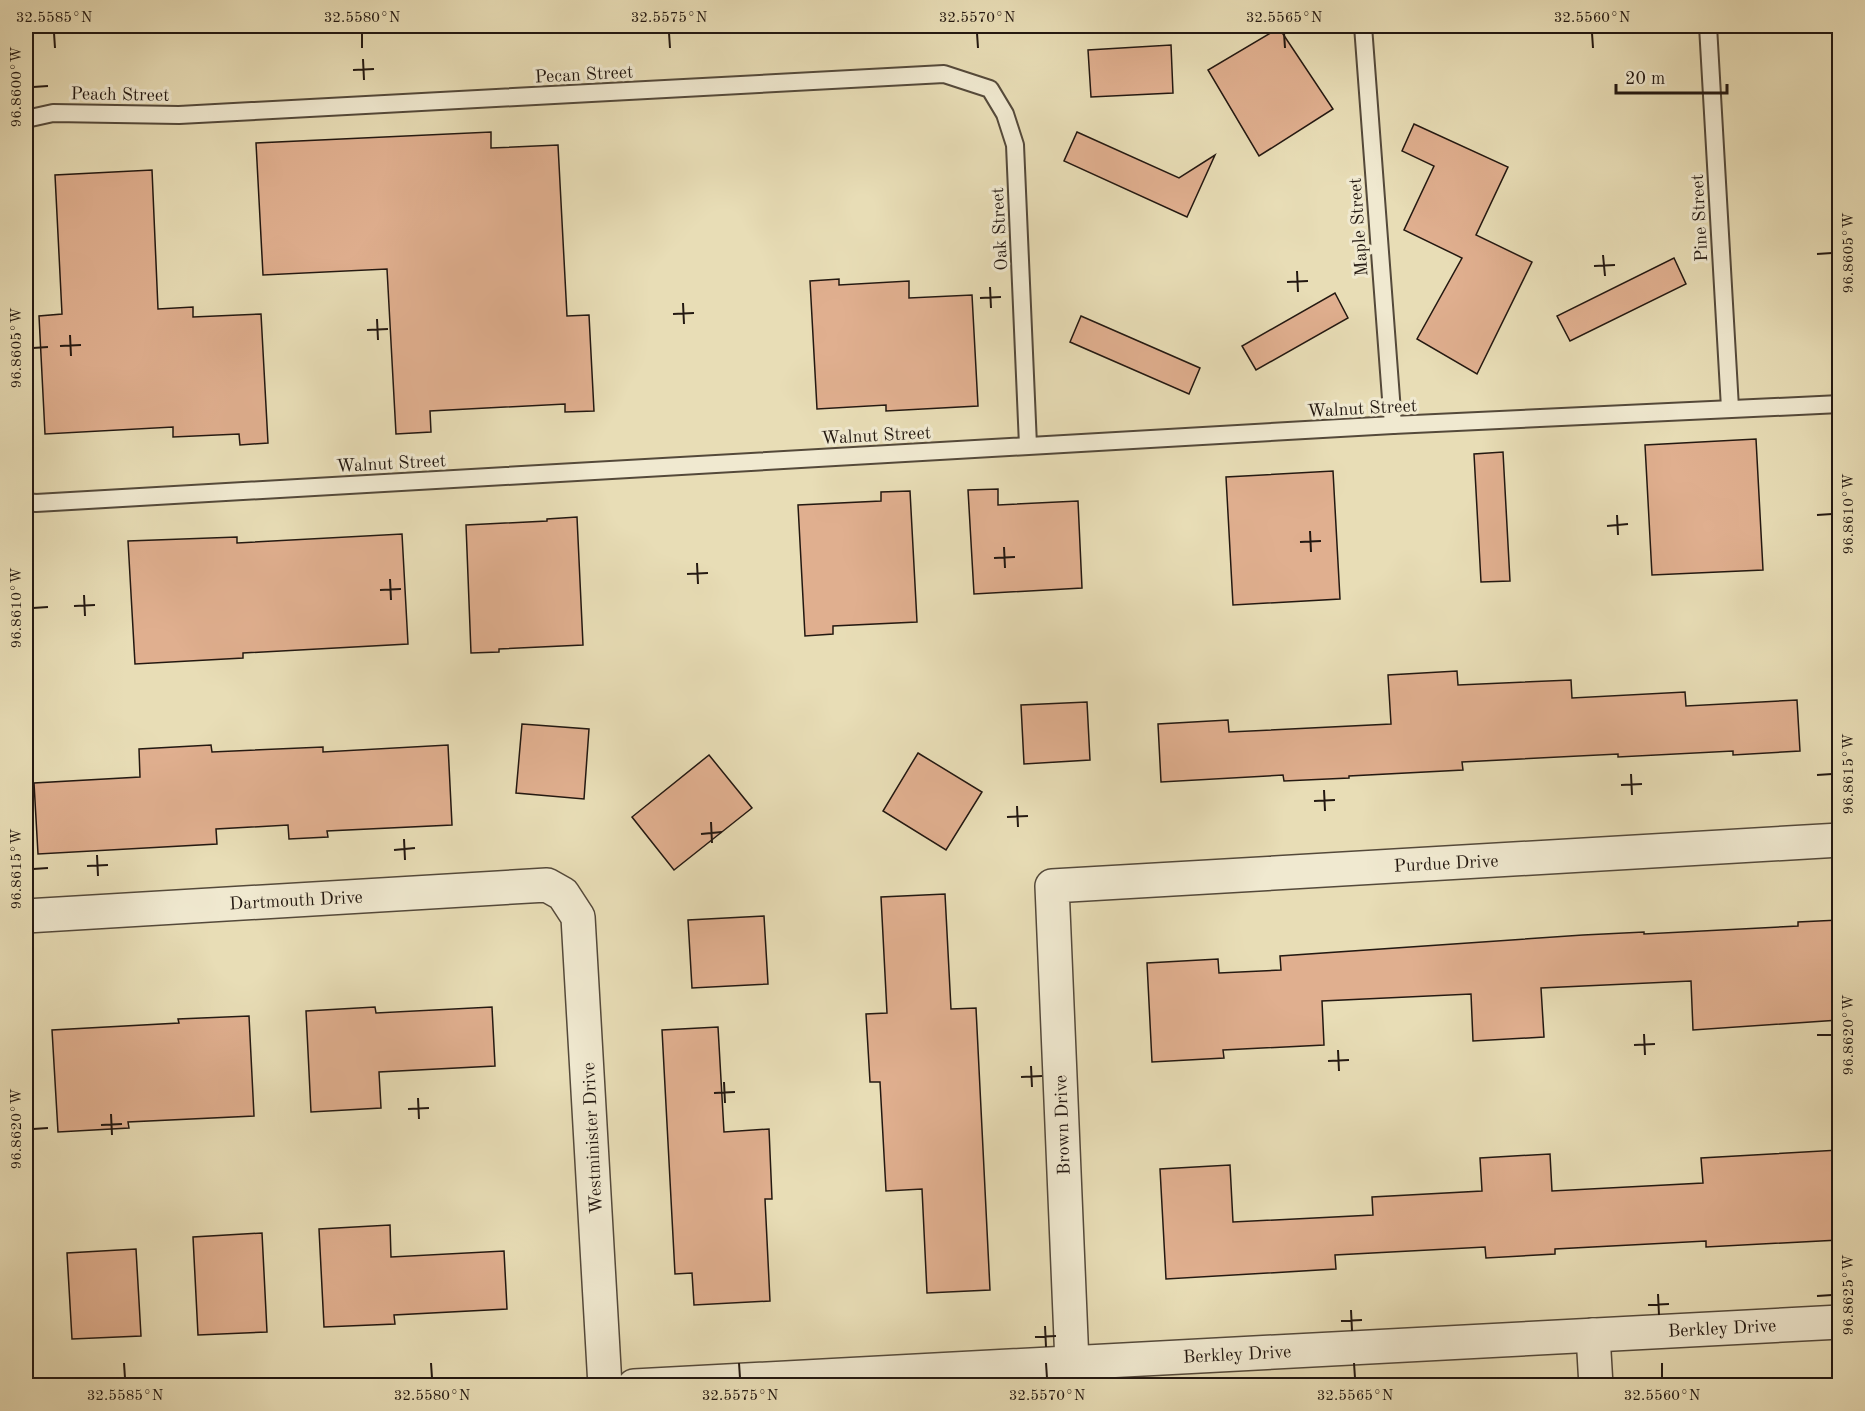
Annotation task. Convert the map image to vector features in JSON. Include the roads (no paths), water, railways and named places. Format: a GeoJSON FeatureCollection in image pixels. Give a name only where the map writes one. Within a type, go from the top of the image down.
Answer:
{"type":"FeatureCollection","features":[{"type":"Feature","properties":{"kind":"street","name":"Purdue Drive"},"geometry":{"type":"LineString","coordinates":[[1052,886],[1839,840]]}},
{"type":"Feature","properties":{"kind":"street","name":"Dartmouth Drive"},"geometry":{"type":"LineString","coordinates":[[26,916],[547,885],[563,894]]}},
{"type":"Feature","properties":{"kind":"street","name":"Brown Drive"},"geometry":{"type":"LineString","coordinates":[[1052,886],[1072,1363]]}},
{"type":"Feature","properties":{"kind":"street","name":"Westminister Drive"},"geometry":{"type":"LineString","coordinates":[[563,894],[578,917],[605,1386]]}},
{"type":"Feature","properties":{"kind":"street","name":"Berkley Drive"},"geometry":{"type":"LineString","coordinates":[[634,1386],[1839,1322]]}},
{"type":"Feature","properties":{"kind":"street"},"geometry":{"type":"LineString","coordinates":[[1593,1335],[1596,1386]]}},
{"type":"Feature","properties":{"kind":"lane","name":"Maple Street"},"geometry":{"type":"LineString","coordinates":[[1363,26],[1393,425]]}},
{"type":"Feature","properties":{"kind":"lane","name":"Pine Street"},"geometry":{"type":"LineString","coordinates":[[1708,26],[1730,408]]}},
{"type":"Feature","properties":{"kind":"lane","name":"Pecan Street"},"geometry":{"type":"LineString","coordinates":[[179,115],[944,74],[990,89]]}},
{"type":"Feature","properties":{"kind":"lane","name":"Oak Street"},"geometry":{"type":"LineString","coordinates":[[990,89],[1005,114],[1015,145],[1028,446]]}},
{"type":"Feature","properties":{"kind":"lane","name":"Peach Street"},"geometry":{"type":"LineString","coordinates":[[26,119],[53,113],[179,115]]}},
{"type":"Feature","properties":{"kind":"lane","name":"Walnut Street"},"geometry":{"type":"LineString","coordinates":[[26,502],[1393,425],[1839,404]]}}]}
